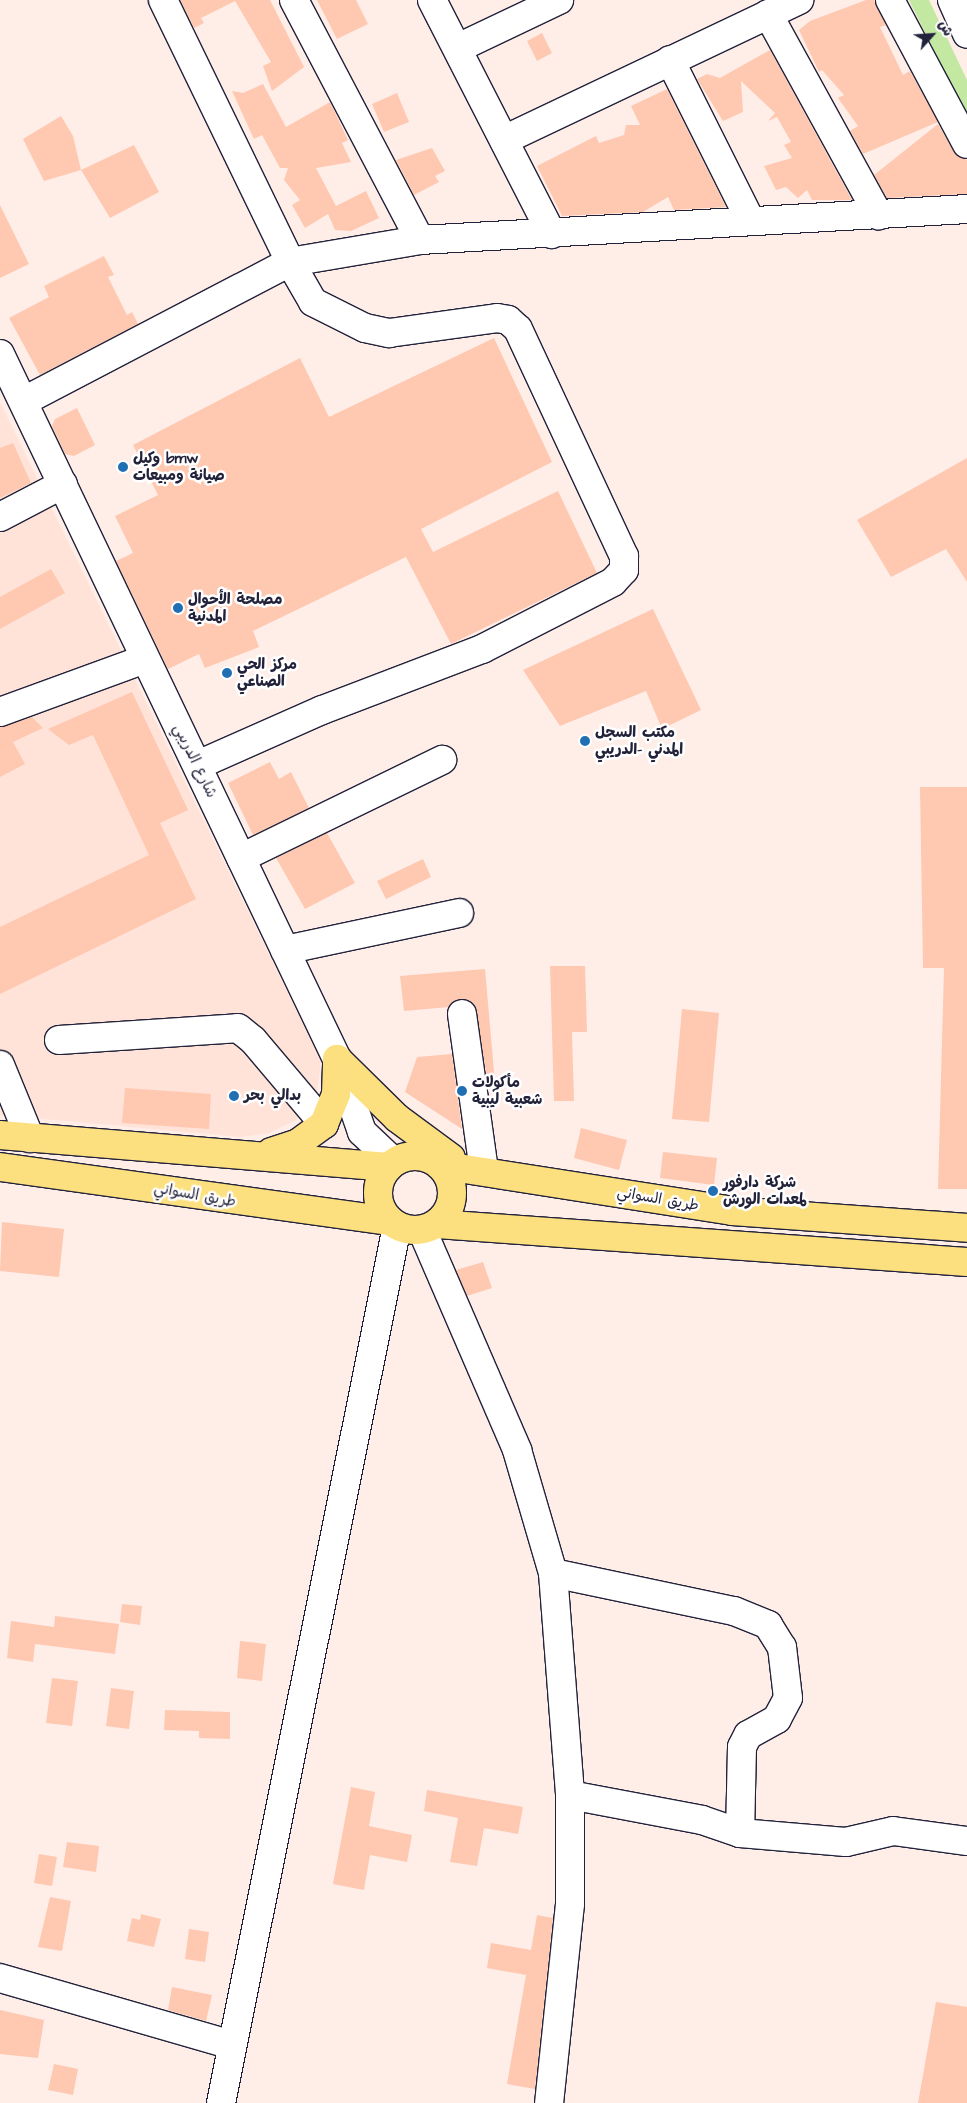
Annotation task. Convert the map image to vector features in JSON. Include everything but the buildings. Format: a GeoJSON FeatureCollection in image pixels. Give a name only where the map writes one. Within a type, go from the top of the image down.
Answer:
{"type":"FeatureCollection","features":[{"type":"Feature","properties":{"kind":"highway"},"geometry":{"type":"LineString","coordinates":[[266,1154],[298,1142],[324,1124],[336,1094],[337,1059]]}},
{"type":"Feature","properties":{"kind":"highway"},"geometry":{"type":"LineString","coordinates":[[337,1059],[420,1137],[478,1170]]}},
{"type":"Feature","properties":{"kind":"highway"},"geometry":{"type":"LineString","coordinates":[[0,1135],[391,1164],[417,1156],[439,1165],[449,1178],[452,1195],[448,1212],[412,1226],[380,1207],[378,1190],[391,1164]]}},
{"type":"Feature","properties":{"kind":"highway","name":"طريق السواني"},"geometry":{"type":"LineString","coordinates":[[439,1165],[732,1211],[967,1228]]}},
{"type":"Feature","properties":{"kind":"highway","name":"طريق السواني"},"geometry":{"type":"LineString","coordinates":[[0,1167],[412,1226],[967,1262]]}},
{"type":"Feature","properties":{"kind":"street"},"geometry":{"type":"LineString","coordinates":[[163,0],[290,262],[314,302],[365,328],[389,334],[497,318],[508,320],[518,329],[624,556],[624,570],[613,582],[482,649],[322,710],[198,765]]}},
{"type":"Feature","properties":{"kind":"street"},"geometry":{"type":"LineString","coordinates":[[294,0],[420,240]]}},
{"type":"Feature","properties":{"kind":"street"},"geometry":{"type":"LineString","coordinates":[[432,0],[552,234]]}},
{"type":"Feature","properties":{"kind":"street"},"geometry":{"type":"LineString","coordinates":[[458,48],[557,0]]}},
{"type":"Feature","properties":{"kind":"street"},"geometry":{"type":"LineString","coordinates":[[504,140],[799,0]]}},
{"type":"Feature","properties":{"kind":"street"},"geometry":{"type":"LineString","coordinates":[[890,0],[967,144]]}},
{"type":"Feature","properties":{"kind":"street"},"geometry":{"type":"LineString","coordinates":[[952,0],[967,34]]}},
{"type":"Feature","properties":{"kind":"street"},"geometry":{"type":"LineString","coordinates":[[768,14],[879,216]]}},
{"type":"Feature","properties":{"kind":"street"},"geometry":{"type":"LineString","coordinates":[[670,60],[750,220]]}},
{"type":"Feature","properties":{"kind":"street"},"geometry":{"type":"LineString","coordinates":[[24,401],[290,262],[420,240],[552,234],[750,220],[879,216],[967,209]]}},
{"type":"Feature","properties":{"kind":"street","name":"شارع الدريبي"},"geometry":{"type":"LineString","coordinates":[[0,354],[337,1059],[362,1132],[391,1164]]}},
{"type":"Feature","properties":{"kind":"street"},"geometry":{"type":"LineString","coordinates":[[0,517],[62,484]]}},
{"type":"Feature","properties":{"kind":"street"},"geometry":{"type":"LineString","coordinates":[[0,712],[145,659]]}},
{"type":"Feature","properties":{"kind":"street"},"geometry":{"type":"LineString","coordinates":[[241,858],[442,760]]}},
{"type":"Feature","properties":{"kind":"street"},"geometry":{"type":"LineString","coordinates":[[285,950],[459,913]]}},
{"type":"Feature","properties":{"kind":"street"},"geometry":{"type":"LineString","coordinates":[[462,1014],[478,1170]]}},
{"type":"Feature","properties":{"kind":"street"},"geometry":{"type":"LineString","coordinates":[[59,1040],[238,1028],[254,1040],[324,1124]]}},
{"type":"Feature","properties":{"kind":"street"},"geometry":{"type":"LineString","coordinates":[[0,1065],[30,1138]]}},
{"type":"Feature","properties":{"kind":"street"},"geometry":{"type":"LineString","coordinates":[[412,1226],[517,1450],[553,1573],[570,1796],[570,1904],[548,2103]]}},
{"type":"Feature","properties":{"kind":"street"},"geometry":{"type":"LineString","coordinates":[[220,2103],[412,1226]]}},
{"type":"Feature","properties":{"kind":"street"},"geometry":{"type":"LineString","coordinates":[[553,1573],[734,1611],[768,1625],[782,1647],[788,1698],[777,1719],[748,1735],[742,1746],[740,1833]]}},
{"type":"Feature","properties":{"kind":"street"},"geometry":{"type":"LineString","coordinates":[[570,1796],[702,1820],[740,1833],[846,1842],[893,1831],[967,1841]]}},
{"type":"Feature","properties":{"kind":"street"},"geometry":{"type":"LineString","coordinates":[[0,1978],[232,2045]]}},
{"type":"Feature","properties":{"kind":"shaded area"},"geometry":{"type":"Polygon","coordinates":[[[0,402],[321,1061],[317,1093],[296,1120],[269,1133],[241,1137],[0,1115],[0,402]]]}},
{"type":"Feature","properties":{"kind":"green space"},"geometry":{"type":"Polygon","coordinates":[[[909,0],[929,0],[967,80],[967,118],[909,0]]]}},
{"type":"Feature","properties":{"kind":"place","name":"وكيل bmw صيانة ومبيعات"},"geometry":{"type":"Point","coordinates":[123,467]}},
{"type":"Feature","properties":{"kind":"place","name":"مصلحة الأحوال المدنية"},"geometry":{"type":"Point","coordinates":[178,608]}},
{"type":"Feature","properties":{"kind":"place","name":"مركز الحي الصناعي"},"geometry":{"type":"Point","coordinates":[227,673]}},
{"type":"Feature","properties":{"kind":"place","name":"مكتب السجل المدني -الدريبي"},"geometry":{"type":"Point","coordinates":[585,741]}},
{"type":"Feature","properties":{"kind":"place","name":"مأكولات شعبية ليبية"},"geometry":{"type":"Point","coordinates":[462,1091]}},
{"type":"Feature","properties":{"kind":"place","name":"بدالي بحر"},"geometry":{"type":"Point","coordinates":[234,1096]}},
{"type":"Feature","properties":{"kind":"place","name":"شركة دارفور لمعدات الورش"},"geometry":{"type":"Point","coordinates":[713,1191]}}]}
